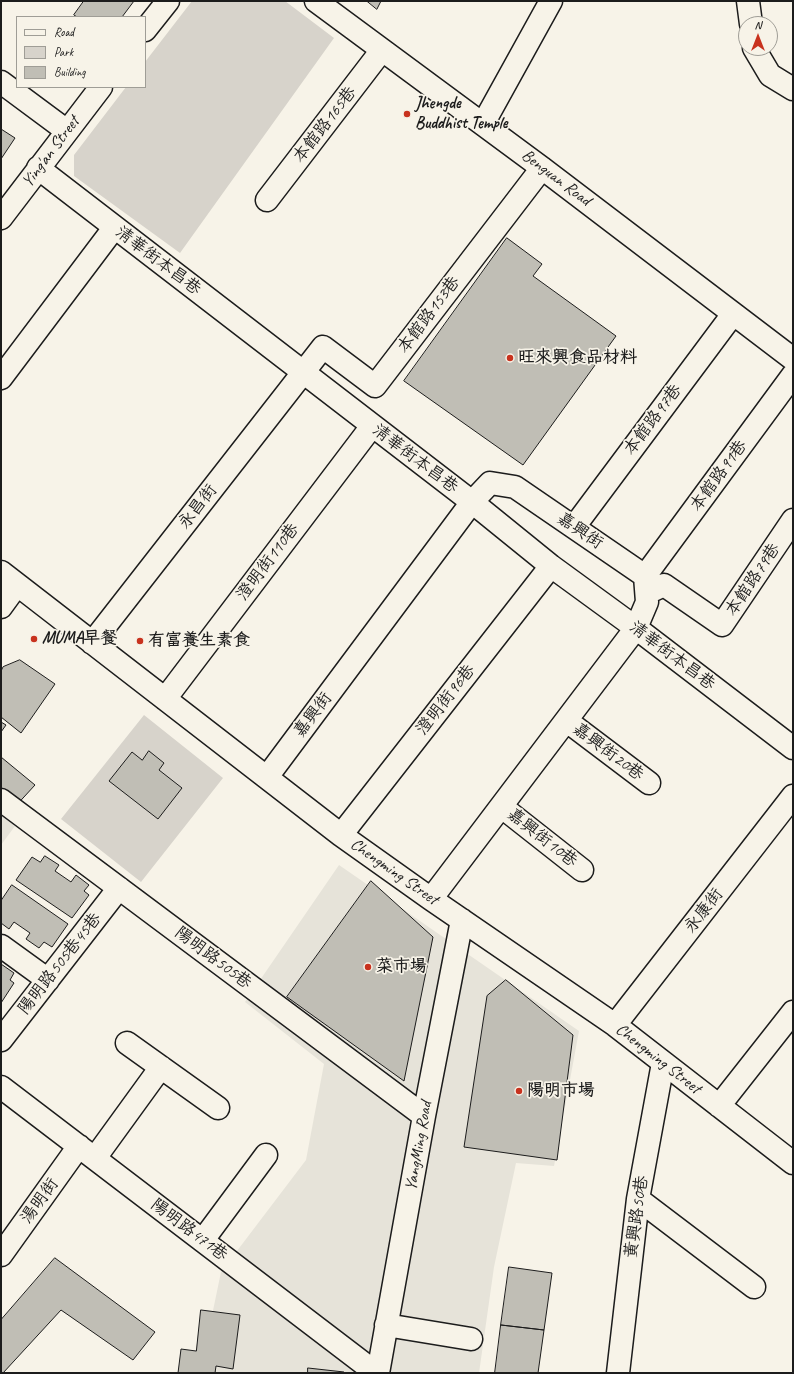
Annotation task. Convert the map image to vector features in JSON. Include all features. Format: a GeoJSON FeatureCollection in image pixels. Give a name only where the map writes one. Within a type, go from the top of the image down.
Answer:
{"type":"FeatureCollection","features":[{"type":"Feature","properties":{"kind":"street"},"geometry":{"type":"LineString","coordinates":[[146,29],[168,1]]}},
{"type":"Feature","properties":{"kind":"street","name":"Benguan Road"},"geometry":{"type":"LineString","coordinates":[[316,1],[542,168],[793,359]]}},
{"type":"Feature","properties":{"kind":"street"},"geometry":{"type":"LineString","coordinates":[[483,124],[551,1]]}},
{"type":"Feature","properties":{"kind":"street"},"geometry":{"type":"LineString","coordinates":[[748,1],[750,16]]}},
{"type":"Feature","properties":{"kind":"street","name":"本館路165巷"},"geometry":{"type":"LineString","coordinates":[[267,200],[382,50]]}},
{"type":"Feature","properties":{"kind":"street"},"geometry":{"type":"LineString","coordinates":[[759,56],[770,75],[793,89]]}},
{"type":"Feature","properties":{"kind":"street"},"geometry":{"type":"LineString","coordinates":[[1,82],[67,130]]}},
{"type":"Feature","properties":{"kind":"street","name":"Ying'an Street"},"geometry":{"type":"LineString","coordinates":[[1,218],[100,88]]}},
{"type":"Feature","properties":{"kind":"street","name":"清華街本昌巷"},"geometry":{"type":"LineString","coordinates":[[38,168],[472,502],[551,566],[636,628],[793,748]]}},
{"type":"Feature","properties":{"kind":"street","name":"本館路153巷"},"geometry":{"type":"LineString","coordinates":[[303,372],[323,347],[375,386],[542,168]]}},
{"type":"Feature","properties":{"kind":"street"},"geometry":{"type":"LineString","coordinates":[[1,378],[114,228]]}},
{"type":"Feature","properties":{"kind":"street","name":"本館路97巷"},"geometry":{"type":"LineString","coordinates":[[574,527],[733,314]]}},
{"type":"Feature","properties":{"kind":"street","name":"永昌街"},"geometry":{"type":"LineString","coordinates":[[92,643],[303,372]]}},
{"type":"Feature","properties":{"kind":"street","name":"本館路91巷"},"geometry":{"type":"LineString","coordinates":[[646,584],[793,375]]}},
{"type":"Feature","properties":{"kind":"street","name":"澄明街110巷"},"geometry":{"type":"LineString","coordinates":[[165,699],[372,426]]}},
{"type":"Feature","properties":{"kind":"street","name":"嘉興街"},"geometry":{"type":"LineString","coordinates":[[267,778],[472,502],[490,483],[515,487],[574,527],[646,584]]}},
{"type":"Feature","properties":{"kind":"street","name":"本館路79巷"},"geometry":{"type":"LineString","coordinates":[[646,584],[664,585],[722,625],[793,520]]}},
{"type":"Feature","properties":{"kind":"street","name":"澄明街96巷"},"geometry":{"type":"LineString","coordinates":[[341,835],[551,566]]}},
{"type":"Feature","properties":{"kind":"street"},"geometry":{"type":"LineString","coordinates":[[1,607],[9,579]]}},
{"type":"Feature","properties":{"kind":"street","name":"Chengming Street"},"geometry":{"type":"LineString","coordinates":[[9,579],[341,835],[615,1026],[719,1106],[790,1154]]}},
{"type":"Feature","properties":{"kind":"street"},"geometry":{"type":"LineString","coordinates":[[431,899],[636,628],[647,602],[646,584]]}},
{"type":"Feature","properties":{"kind":"street","name":"嘉興街20巷"},"geometry":{"type":"LineString","coordinates":[[567,721],[649,783]]}},
{"type":"Feature","properties":{"kind":"street","name":"永康街"},"geometry":{"type":"LineString","coordinates":[[615,1026],[793,796]]}},
{"type":"Feature","properties":{"kind":"street","name":"陽明路505巷"},"geometry":{"type":"LineString","coordinates":[[1,800],[424,1116]]}},
{"type":"Feature","properties":{"kind":"street","name":"嘉興街10巷"},"geometry":{"type":"LineString","coordinates":[[502,807],[582,870]]}},
{"type":"Feature","properties":{"kind":"street","name":"陽明路505巷45巷"},"geometry":{"type":"LineString","coordinates":[[1,1040],[119,888]]}},
{"type":"Feature","properties":{"kind":"street","name":"YangMing Road"},"geometry":{"type":"LineString","coordinates":[[377,1373],[424,1116],[462,920]]}},
{"type":"Feature","properties":{"kind":"street"},"geometry":{"type":"LineString","coordinates":[[1,946],[48,980]]}},
{"type":"Feature","properties":{"kind":"street"},"geometry":{"type":"LineString","coordinates":[[719,1106],[793,1012]]}},
{"type":"Feature","properties":{"kind":"street"},"geometry":{"type":"LineString","coordinates":[[128,1043],[218,1108]]}},
{"type":"Feature","properties":{"kind":"street","name":"黃興路50巷"},"geometry":{"type":"LineString","coordinates":[[618,1373],[638,1199],[663,1063]]}},
{"type":"Feature","properties":{"kind":"street","name":"湯明街"},"geometry":{"type":"LineString","coordinates":[[1,1255],[87,1152],[161,1067]]}},
{"type":"Feature","properties":{"kind":"street","name":"陽明路471巷"},"geometry":{"type":"LineString","coordinates":[[1,1087],[377,1373]]}},
{"type":"Feature","properties":{"kind":"street"},"geometry":{"type":"LineString","coordinates":[[203,1240],[266,1155]]}},
{"type":"Feature","properties":{"kind":"street"},"geometry":{"type":"LineString","coordinates":[[638,1199],[754,1287]]}},
{"type":"Feature","properties":{"kind":"street"},"geometry":{"type":"LineString","coordinates":[[386,1325],[471,1339]]}},
{"type":"Feature","properties":{"kind":"shaded area"},"geometry":{"type":"Polygon","coordinates":[[[1,814],[15,826],[1,845],[1,814]]]}},
{"type":"Feature","properties":{"kind":"shaded area"},"geometry":{"type":"Polygon","coordinates":[[[339,865],[579,1031],[554,1166],[516,1163],[494,1267],[479,1373],[200,1373],[221,1272],[306,1160],[324,1064],[245,1002],[339,865]]]}},
{"type":"Feature","properties":{"kind":"green space"},"geometry":{"type":"Polygon","coordinates":[[[192,1],[285,1],[334,38],[180,253],[74,176],[74,155],[125,88],[146,88],[146,61],[192,1]]]}},
{"type":"Feature","properties":{"kind":"green space"},"geometry":{"type":"Polygon","coordinates":[[[144,715],[223,778],[141,882],[61,819],[144,715]]]}},
{"type":"Feature","properties":{"kind":"building"},"geometry":{"type":"Polygon","coordinates":[[[84,1],[134,1],[123,16],[74,15],[84,1]]]}},
{"type":"Feature","properties":{"kind":"building"},"geometry":{"type":"Polygon","coordinates":[[[367,1],[381,1],[377,9],[367,1]]]}},
{"type":"Feature","properties":{"kind":"building"},"geometry":{"type":"Polygon","coordinates":[[[1,129],[15,138],[1,159],[1,129]]]}},
{"type":"Feature","properties":{"kind":"building","name":"旺來興食品材料"},"geometry":{"type":"Polygon","coordinates":[[[507,238],[542,264],[533,276],[616,336],[523,465],[404,381],[507,238]]]}},
{"type":"Feature","properties":{"kind":"building"},"geometry":{"type":"Polygon","coordinates":[[[20,660],[55,684],[21,733],[1,717],[1,671],[3,667],[20,660]]]}},
{"type":"Feature","properties":{"kind":"building"},"geometry":{"type":"Polygon","coordinates":[[[1,722],[6,725],[1,732],[1,722]]]}},
{"type":"Feature","properties":{"kind":"building"},"geometry":{"type":"Polygon","coordinates":[[[149,751],[164,763],[159,770],[182,788],[158,819],[109,781],[132,752],[142,760],[149,751]]]}},
{"type":"Feature","properties":{"kind":"building"},"geometry":{"type":"Polygon","coordinates":[[[1,757],[35,785],[12,810],[1,801],[1,757]]]}},
{"type":"Feature","properties":{"kind":"building"},"geometry":{"type":"Polygon","coordinates":[[[45,856],[59,865],[55,871],[71,882],[76,875],[89,885],[84,891],[89,895],[72,918],[16,880],[32,857],[40,862],[45,856]]]}},
{"type":"Feature","properties":{"kind":"building","name":"菜市場"},"geometry":{"type":"Polygon","coordinates":[[[371,881],[433,937],[404,1081],[287,997],[371,881]]]}},
{"type":"Feature","properties":{"kind":"building"},"geometry":{"type":"Polygon","coordinates":[[[12,885],[68,924],[52,947],[44,942],[39,948],[26,939],[30,933],[14,922],[9,929],[1,923],[1,901],[12,885]]]}},
{"type":"Feature","properties":{"kind":"building"},"geometry":{"type":"Polygon","coordinates":[[[1,964],[14,973],[10,980],[14,983],[1,1003],[1,964]]]}},
{"type":"Feature","properties":{"kind":"building","name":"陽明市場"},"geometry":{"type":"Polygon","coordinates":[[[506,980],[573,1035],[557,1160],[464,1147],[487,996],[506,980]]]}},
{"type":"Feature","properties":{"kind":"building"},"geometry":{"type":"Polygon","coordinates":[[[55,1258],[155,1332],[133,1360],[61,1310],[3,1373],[1,1373],[1,1320],[55,1258]]]}},
{"type":"Feature","properties":{"kind":"building"},"geometry":{"type":"Polygon","coordinates":[[[509,1267],[552,1273],[544,1330],[501,1325],[509,1267]]]}},
{"type":"Feature","properties":{"kind":"building"},"geometry":{"type":"Polygon","coordinates":[[[201,1310],[240,1315],[233,1369],[216,1366],[215,1373],[178,1373],[181,1349],[196,1351],[201,1310]]]}},
{"type":"Feature","properties":{"kind":"building"},"geometry":{"type":"Polygon","coordinates":[[[501,1325],[544,1330],[538,1373],[495,1373],[501,1325]]]}},
{"type":"Feature","properties":{"kind":"building"},"geometry":{"type":"Polygon","coordinates":[[[308,1368],[344,1372],[344,1373],[308,1373],[308,1368]]]}},
{"type":"Feature","properties":{"kind":"place","name":"Jhengde Buddhist Temple"},"geometry":{"type":"Point","coordinates":[407,114]}},
{"type":"Feature","properties":{"kind":"place","name":"旺來興食品材料"},"geometry":{"type":"Point","coordinates":[510,358]}},
{"type":"Feature","properties":{"kind":"place","name":"MUMA早餐"},"geometry":{"type":"Point","coordinates":[34,639]}},
{"type":"Feature","properties":{"kind":"place","name":"有富養生素食"},"geometry":{"type":"Point","coordinates":[140,641]}},
{"type":"Feature","properties":{"kind":"place","name":"菜市場"},"geometry":{"type":"Point","coordinates":[368,967]}},
{"type":"Feature","properties":{"kind":"place","name":"陽明市場"},"geometry":{"type":"Point","coordinates":[519,1091]}}]}
